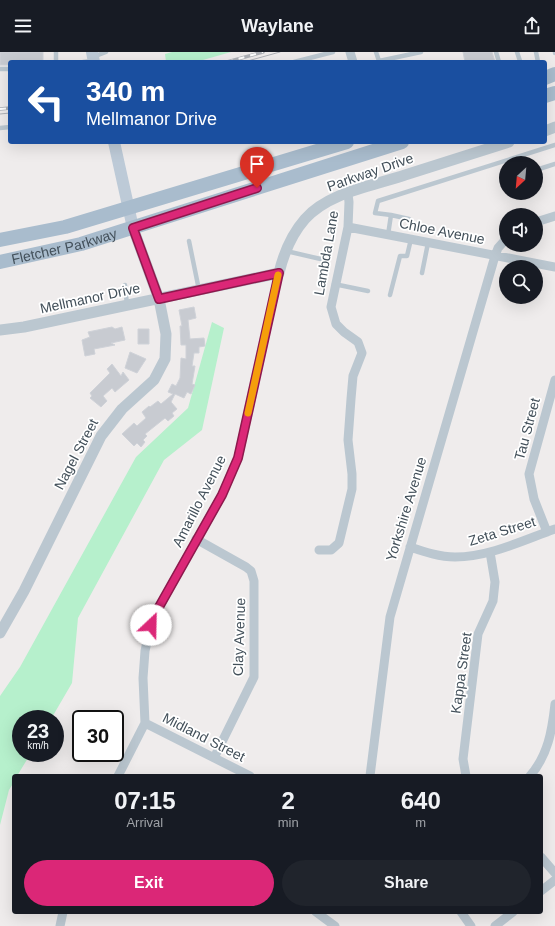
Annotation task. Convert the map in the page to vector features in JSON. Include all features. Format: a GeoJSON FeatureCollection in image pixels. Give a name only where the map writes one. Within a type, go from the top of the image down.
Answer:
{"type":"FeatureCollection","features":[{"type":"Feature","properties":{"kind":"main road","name":"Fletcher Parkway"},"geometry":{"type":"LineString","coordinates":[[0,240],[65,227],[129,209],[165,196],[340,144]]}},
{"type":"Feature","properties":{"kind":"main road","name":"Fletcher Parkway"},"geometry":{"type":"LineString","coordinates":[[0,262],[81,244],[377,146],[390,144]]}},
{"type":"Feature","properties":{"kind":"main road"},"geometry":{"type":"LineString","coordinates":[[114,145],[133,228]]}},
{"type":"Feature","properties":{"kind":"street","name":"Parkway Drive"},"geometry":{"type":"LineString","coordinates":[[296,231],[306,218],[320,206],[348,194],[503,144]]}},
{"type":"Feature","properties":{"kind":"street","name":"Lambda Lane"},"geometry":{"type":"LineString","coordinates":[[319,550],[331,550],[339,543],[352,489],[352,474],[348,440],[354,376],[362,352],[358,342],[340,328],[334,318],[331,307],[334,284],[348,227],[348,194]]}},
{"type":"Feature","properties":{"kind":"street"},"geometry":{"type":"LineString","coordinates":[[543,220],[555,216]]}},
{"type":"Feature","properties":{"kind":"street","name":"Chloe Avenue"},"geometry":{"type":"LineString","coordinates":[[348,227],[555,267]]}},
{"type":"Feature","properties":{"kind":"street","name":"Nagel Street"},"geometry":{"type":"LineString","coordinates":[[0,633],[24,591],[101,436],[122,409],[149,386],[162,367],[167,342],[159,299],[133,228]]}},
{"type":"Feature","properties":{"kind":"street","name":"Amarillo Avenue"},"geometry":{"type":"LineString","coordinates":[[119,774],[145,723],[144,663],[148,633],[159,607],[222,495],[238,458],[284,251],[296,231]]}},
{"type":"Feature","properties":{"kind":"street","name":"Yorkshire Avenue"},"geometry":{"type":"LineString","coordinates":[[370,774],[390,617],[495,256],[499,247]]}},
{"type":"Feature","properties":{"kind":"street","name":"Mellmanor Drive"},"geometry":{"type":"LineString","coordinates":[[0,330],[24,327],[279,273]]}},
{"type":"Feature","properties":{"kind":"street","name":"Tau Street"},"geometry":{"type":"LineString","coordinates":[[551,530],[534,499],[529,474],[551,404],[555,380]]}},
{"type":"Feature","properties":{"kind":"street","name":"Zeta Street"},"geometry":{"type":"LineString","coordinates":[[410,547],[436,555],[454,557],[472,556],[490,552],[551,530]]}},
{"type":"Feature","properties":{"kind":"street","name":"Clay Avenue"},"geometry":{"type":"LineString","coordinates":[[196,539],[246,567],[251,572],[254,580],[254,677],[214,758]]}},
{"type":"Feature","properties":{"kind":"street","name":"Kappa Street"},"geometry":{"type":"LineString","coordinates":[[466,774],[463,759],[478,634],[492,601],[495,582],[490,552]]}},
{"type":"Feature","properties":{"kind":"street"},"geometry":{"type":"LineString","coordinates":[[532,774],[538,767],[545,752],[551,733],[555,704]]}},
{"type":"Feature","properties":{"kind":"street","name":"Midland Street"},"geometry":{"type":"LineString","coordinates":[[145,723],[246,774]]}},
{"type":"Feature","properties":{"kind":"street"},"geometry":{"type":"LineString","coordinates":[[543,859],[555,873]]}},
{"type":"Feature","properties":{"kind":"street"},"geometry":{"type":"LineString","coordinates":[[543,889],[555,880]]}},
{"type":"Feature","properties":{"kind":"street"},"geometry":{"type":"LineString","coordinates":[[60,926],[63,914]]}},
{"type":"Feature","properties":{"kind":"street"},"geometry":{"type":"LineString","coordinates":[[319,914],[335,926]]}},
{"type":"Feature","properties":{"kind":"street"},"geometry":{"type":"LineString","coordinates":[[462,914],[471,926]]}},
{"type":"Feature","properties":{"kind":"street"},"geometry":{"type":"LineString","coordinates":[[496,926],[511,914]]}},
{"type":"Feature","properties":{"kind":"lane"},"geometry":{"type":"LineString","coordinates":[[91,59],[106,52]]}},
{"type":"Feature","properties":{"kind":"lane"},"geometry":{"type":"LineString","coordinates":[[302,60],[333,52]]}},
{"type":"Feature","properties":{"kind":"lane"},"geometry":{"type":"LineString","coordinates":[[383,60],[421,52]]}},
{"type":"Feature","properties":{"kind":"lane"},"geometry":{"type":"LineString","coordinates":[[410,219],[375,213],[378,202],[555,146]]}},
{"type":"Feature","properties":{"kind":"lane"},"geometry":{"type":"LineString","coordinates":[[543,168],[555,164]]}},
{"type":"Feature","properties":{"kind":"lane"},"geometry":{"type":"LineString","coordinates":[[388,235],[390,216]]}},
{"type":"Feature","properties":{"kind":"lane"},"geometry":{"type":"LineString","coordinates":[[390,295],[400,256],[407,256],[411,239]]}},
{"type":"Feature","properties":{"kind":"lane"},"geometry":{"type":"LineString","coordinates":[[189,241],[199,290]]}},
{"type":"Feature","properties":{"kind":"lane"},"geometry":{"type":"LineString","coordinates":[[422,273],[428,243]]}},
{"type":"Feature","properties":{"kind":"lane"},"geometry":{"type":"LineString","coordinates":[[284,251],[325,260]]}},
{"type":"Feature","properties":{"kind":"lane"},"geometry":{"type":"LineString","coordinates":[[334,284],[368,291]]}},
{"type":"Feature","properties":{"kind":"lane"},"geometry":{"type":"LineString","coordinates":[[125,286],[127,305]]}},
{"type":"Feature","properties":{"kind":"green space"},"geometry":{"type":"Polygon","coordinates":[[[172,52],[231,52],[203,60],[166,60],[165,54],[172,52]]]}},
{"type":"Feature","properties":{"kind":"green space"},"geometry":{"type":"Polygon","coordinates":[[[212,322],[224,328],[202,430],[164,460],[78,618],[72,683],[56,710],[12,710],[12,762],[26,762],[18,774],[12,774],[12,785],[9,790],[0,825],[0,696],[20,667],[136,457],[188,408],[212,322]]]}},
{"type":"Feature","properties":{"kind":"building"},"geometry":{"type":"Polygon","coordinates":[[[0,52],[43,52],[43,60],[8,60],[8,65],[0,65],[0,52]]]}},
{"type":"Feature","properties":{"kind":"building"},"geometry":{"type":"Polygon","coordinates":[[[463,52],[492,52],[494,60],[465,60],[463,52]]]}},
{"type":"Feature","properties":{"kind":"building"},"geometry":{"type":"Polygon","coordinates":[[[194,307],[196,318],[188,320],[190,339],[204,338],[205,346],[199,347],[199,353],[194,353],[192,366],[195,366],[192,384],[195,385],[191,394],[187,392],[184,398],[175,394],[171,402],[177,409],[172,413],[174,416],[168,421],[165,418],[145,434],[147,436],[143,440],[145,442],[141,447],[137,443],[134,446],[122,434],[134,423],[137,426],[146,418],[142,412],[149,406],[150,407],[158,401],[161,404],[173,394],[168,392],[172,384],[176,386],[180,378],[181,358],[186,359],[186,345],[181,345],[180,326],[182,326],[179,310],[194,307]]]}},
{"type":"Feature","properties":{"kind":"building"},"geometry":{"type":"Polygon","coordinates":[[[112,327],[115,329],[122,327],[125,340],[111,343],[115,345],[94,349],[95,354],[85,356],[82,340],[90,337],[88,332],[112,327]]]}},
{"type":"Feature","properties":{"kind":"building"},"geometry":{"type":"Polygon","coordinates":[[[138,329],[149,329],[149,344],[138,344],[138,329]]]}},
{"type":"Feature","properties":{"kind":"building"},"geometry":{"type":"Polygon","coordinates":[[[130,352],[146,359],[137,373],[125,368],[130,352]]]}},
{"type":"Feature","properties":{"kind":"building"},"geometry":{"type":"Polygon","coordinates":[[[112,364],[121,376],[123,372],[129,380],[115,392],[112,388],[103,396],[107,401],[101,407],[90,398],[92,396],[90,393],[110,373],[107,369],[112,364]]]}},
{"type":"Feature","properties":{"kind":"tram line"},"geometry":{"type":"LineString","coordinates":[[251,60],[280,52]]}},
{"type":"Feature","properties":{"kind":"tram line"},"geometry":{"type":"LineString","coordinates":[[0,114],[8,113]]}},
{"type":"Feature","properties":{"kind":"railway"},"geometry":{"type":"LineString","coordinates":[[234,60],[263,52]]}},
{"type":"Feature","properties":{"kind":"railway"},"geometry":{"type":"LineString","coordinates":[[0,109],[8,108]]}},
{"type":"Feature","properties":{"kind":"slow traffic"},"geometry":{"type":"LineString","coordinates":[[248,413],[278,275]]}},
{"type":"Feature","properties":{"kind":"route"},"geometry":{"type":"LineString","coordinates":[[151,625],[159,607],[196,539],[222,495],[238,458],[279,273],[159,299],[133,228],[257,188]]}}]}
